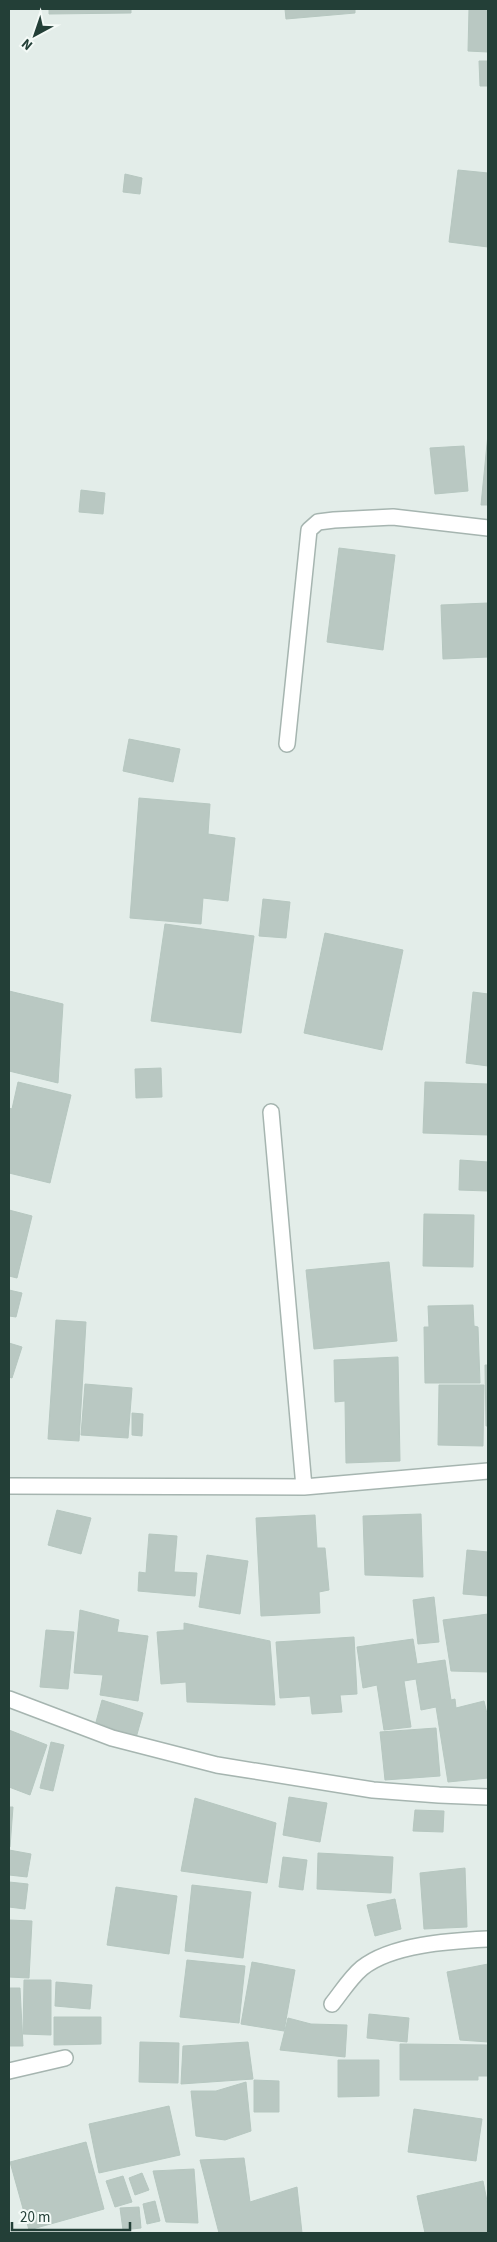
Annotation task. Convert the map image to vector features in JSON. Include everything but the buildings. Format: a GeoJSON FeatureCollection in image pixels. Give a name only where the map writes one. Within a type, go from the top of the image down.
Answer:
{"type":"FeatureCollection","features":[{"type":"Feature","properties":{"kind":"street"},"geometry":{"type":"LineString","coordinates":[[287,744],[309,530],[318,522],[394,516],[488,528]]}},
{"type":"Feature","properties":{"kind":"street"},"geometry":{"type":"LineString","coordinates":[[271,1112],[304,1487]]}},
{"type":"Feature","properties":{"kind":"street"},"geometry":{"type":"LineString","coordinates":[[9,1486],[304,1487],[488,1471]]}},
{"type":"Feature","properties":{"kind":"street"},"geometry":{"type":"LineString","coordinates":[[9,1699],[112,1738],[217,1765],[373,1790],[488,1797]]}},
{"type":"Feature","properties":{"kind":"street"},"geometry":{"type":"LineString","coordinates":[[332,2004],[362,1969],[381,1958],[401,1951],[448,1941],[488,1939]]}},
{"type":"Feature","properties":{"kind":"street"},"geometry":{"type":"LineString","coordinates":[[9,2070],[65,2058]]}}]}
